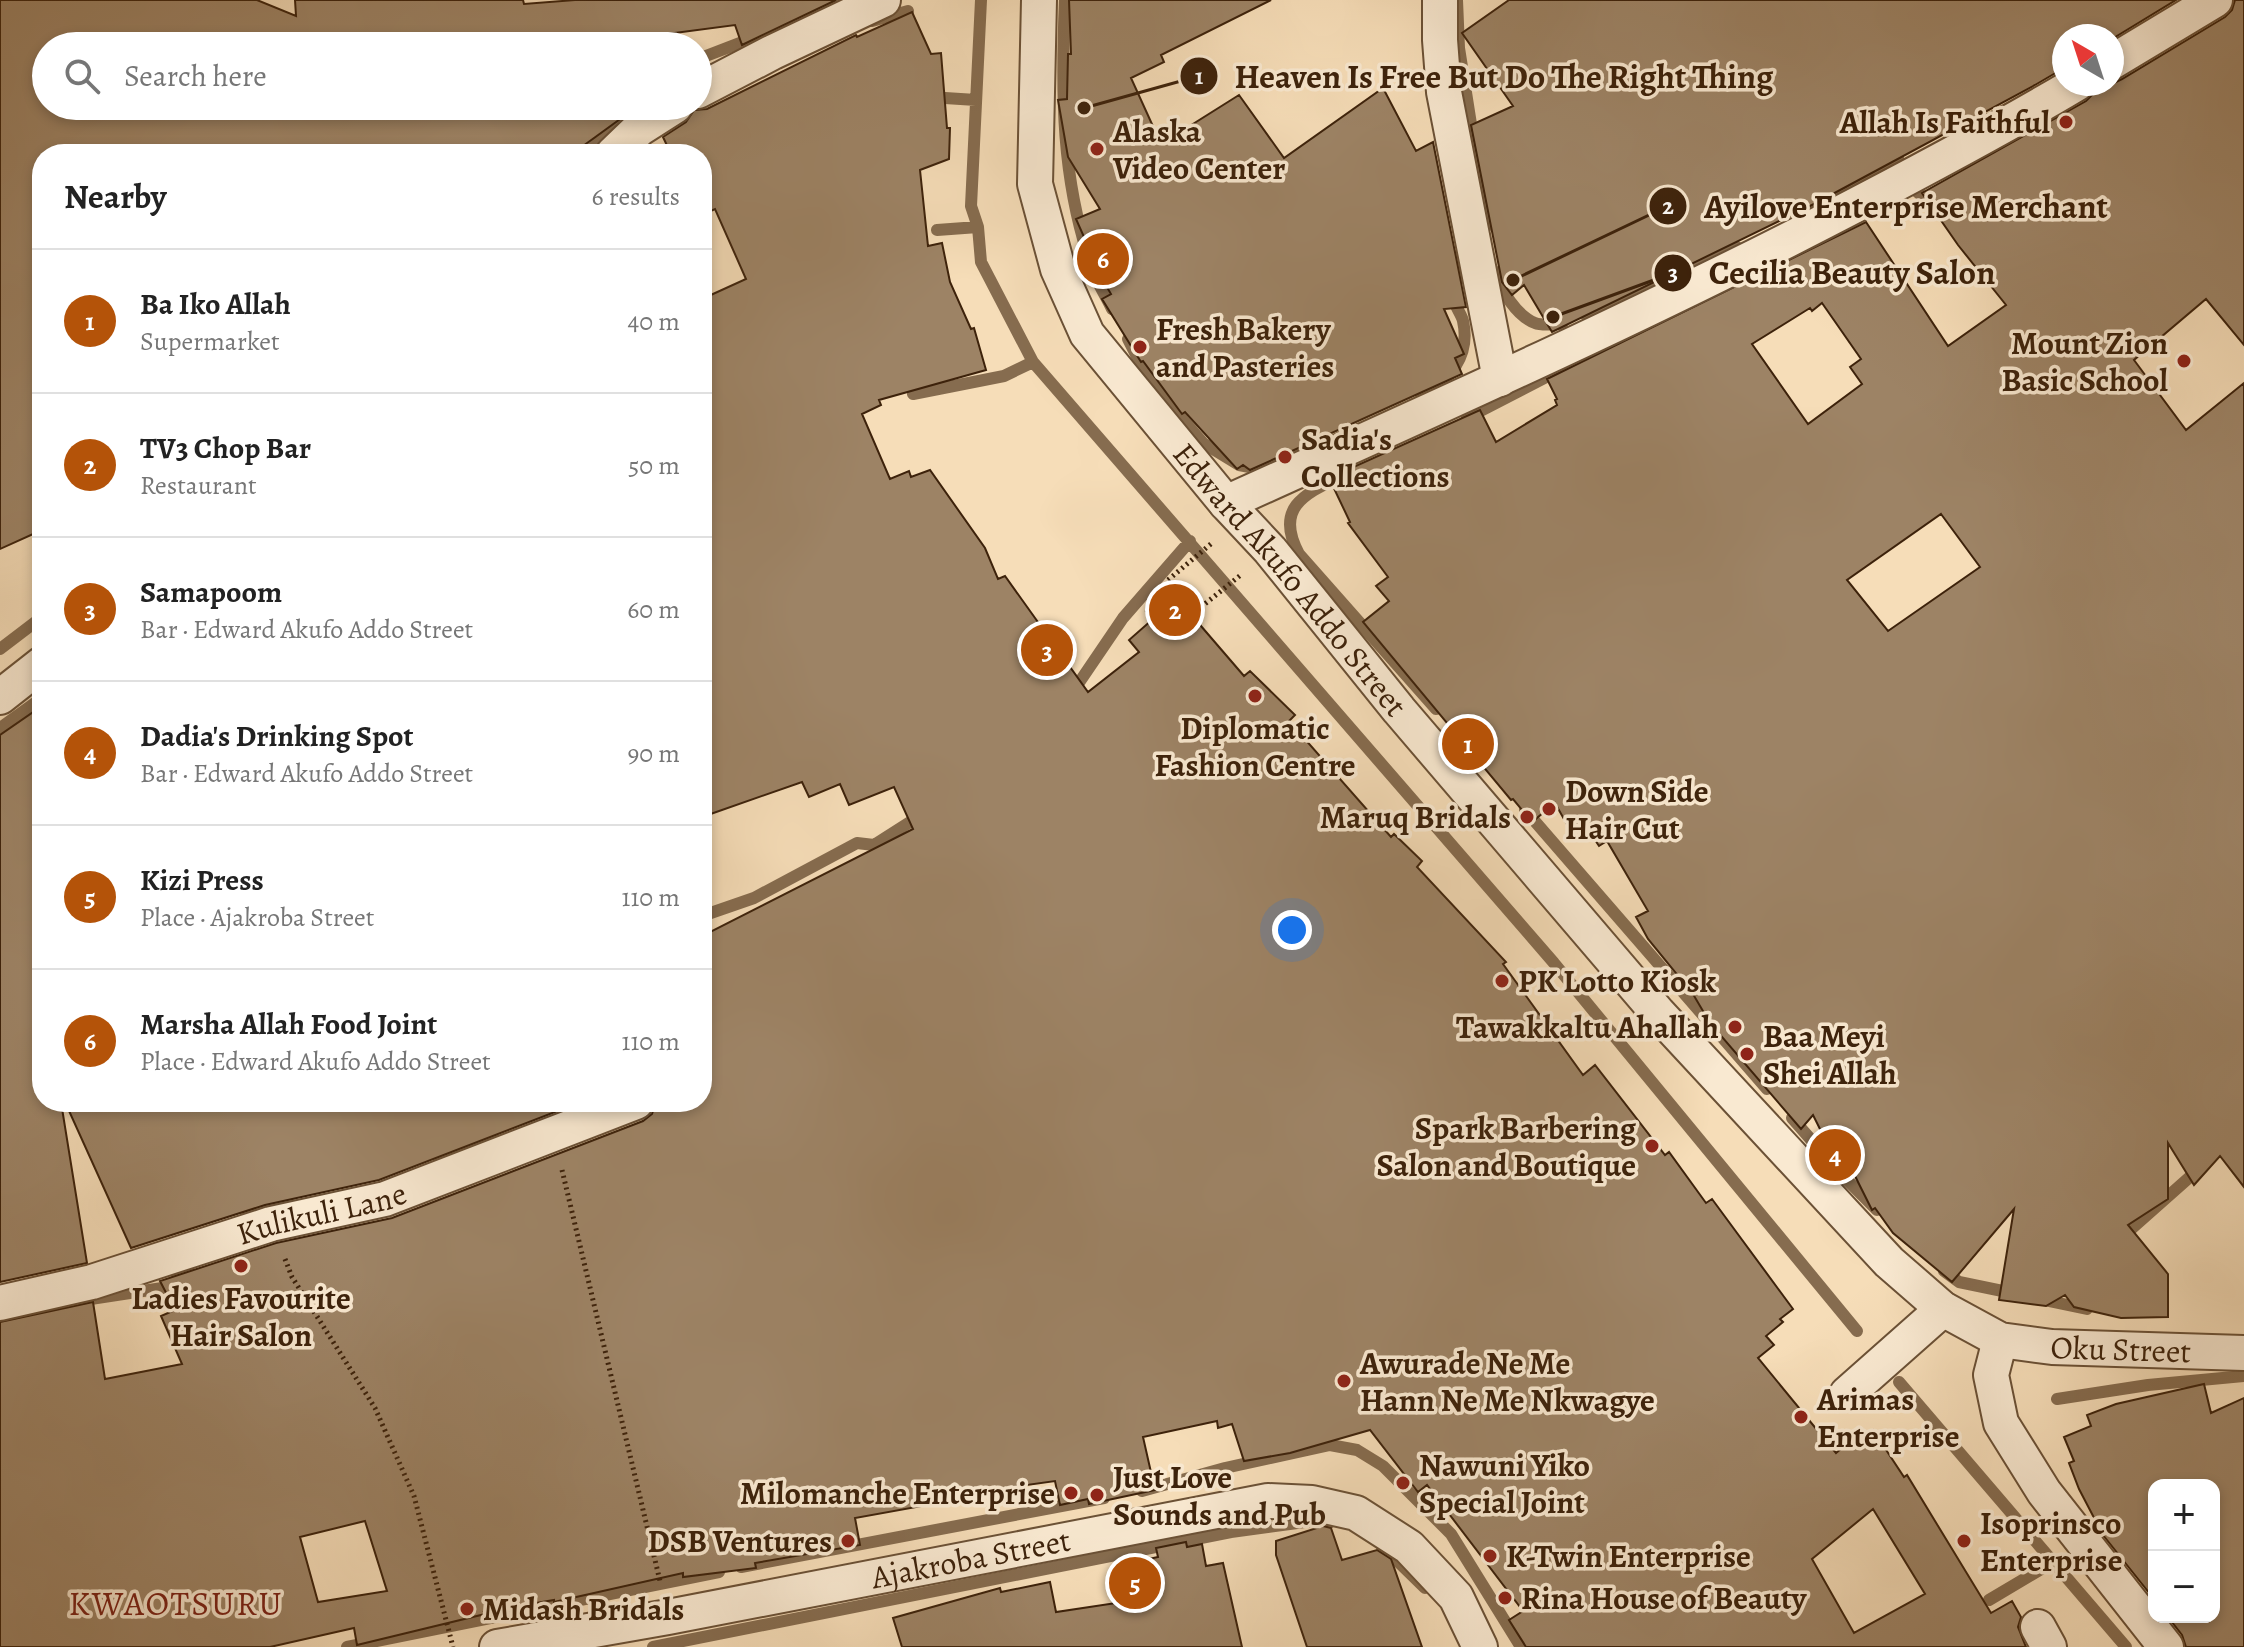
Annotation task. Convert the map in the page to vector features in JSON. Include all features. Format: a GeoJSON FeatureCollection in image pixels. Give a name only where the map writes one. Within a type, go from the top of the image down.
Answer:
{"type":"FeatureCollection","features":[{"type":"Feature","properties":{"kind":"street"},"geometry":{"type":"LineString","coordinates":[[712,84],[883,0]]}},
{"type":"Feature","properties":{"kind":"street","name":"Edward Akufo Addo Street"},"geometry":{"type":"LineString","coordinates":[[1039,0],[1035,184],[1058,269],[1087,334],[1226,503],[1270,550],[1409,722],[1658,1013],[1889,1262],[1943,1309],[2000,1340]]}},
{"type":"Feature","properties":{"kind":"street"},"geometry":{"type":"LineString","coordinates":[[1440,0],[1444,92],[1500,379]]}},
{"type":"Feature","properties":{"kind":"street"},"geometry":{"type":"LineString","coordinates":[[2124,55],[2215,0]]}},
{"type":"Feature","properties":{"kind":"street"},"geometry":{"type":"LineString","coordinates":[[1226,503],[1713,278],[1897,184],[2056,96]]}},
{"type":"Feature","properties":{"kind":"street"},"geometry":{"type":"LineString","coordinates":[[623,144],[653,120]]}},
{"type":"Feature","properties":{"kind":"street"},"geometry":{"type":"LineString","coordinates":[[0,697],[32,672]]}},
{"type":"Feature","properties":{"kind":"street","name":"Kulikuli Lane"},"geometry":{"type":"LineString","coordinates":[[0,1303],[92,1282],[271,1224],[385,1199],[609,1112]]}},
{"type":"Feature","properties":{"kind":"street"},"geometry":{"type":"LineString","coordinates":[[1847,1394],[1943,1309]]}},
{"type":"Feature","properties":{"kind":"street"},"geometry":{"type":"LineString","coordinates":[[2000,1340],[1991,1375],[2001,1423],[2044,1492],[2166,1647]]}},
{"type":"Feature","properties":{"kind":"street","name":"Oku Street"},"geometry":{"type":"LineString","coordinates":[[2000,1340],[2052,1347],[2244,1353]]}},
{"type":"Feature","properties":{"kind":"street","name":"Ajakroba Street"},"geometry":{"type":"LineString","coordinates":[[497,1647],[1268,1501],[1312,1503],[1356,1513],[1409,1547],[1456,1597],[1480,1647]]}},
{"type":"Feature","properties":{"kind":"path"},"geometry":{"type":"LineString","coordinates":[[1168,580],[1215,540]]}},
{"type":"Feature","properties":{"kind":"path"},"geometry":{"type":"LineString","coordinates":[[1196,611],[1244,572]]}},
{"type":"Feature","properties":{"kind":"path"},"geometry":{"type":"LineString","coordinates":[[553,1133],[668,1617]]}},
{"type":"Feature","properties":{"kind":"path"},"geometry":{"type":"LineString","coordinates":[[271,1224],[292,1277],[375,1408],[414,1496],[453,1647]]}},
{"type":"Feature","properties":{"kind":"building"},"geometry":{"type":"Polygon","coordinates":[[[0,0],[257,0],[296,16],[295,0],[523,0],[524,4],[575,0],[836,0],[742,45],[735,25],[682,32],[32,32],[32,120],[619,120],[586,144],[32,144],[32,535],[0,549],[0,0]]]}},
{"type":"Feature","properties":{"kind":"building"},"geometry":{"type":"Polygon","coordinates":[[[1069,0],[1271,0],[1161,55],[1164,62],[1131,78],[1161,144],[1239,95],[1284,158],[1383,88],[1416,151],[1433,142],[1466,307],[1444,309],[1464,354],[1455,358],[1462,374],[1250,470],[1243,465],[1237,469],[1185,412],[1182,414],[1141,362],[1102,299],[1111,294],[1076,219],[1100,209],[1068,157],[1058,100],[1067,99],[1068,54],[1071,54],[1069,0]]]}},
{"type":"Feature","properties":{"kind":"building"},"geometry":{"type":"Polygon","coordinates":[[[1509,0],[2176,0],[2124,32],[2124,24],[2052,24],[2052,75],[1816,203],[1552,332],[1524,285],[1512,295],[1502,282],[1471,125],[1513,106],[1462,33],[1509,0]]]}},
{"type":"Feature","properties":{"kind":"building"},"geometry":{"type":"Polygon","coordinates":[[[2235,0],[2244,0],[2244,345],[2206,299],[2134,360],[2186,430],[2244,383],[2244,1187],[2220,1156],[2194,1185],[2168,1143],[2168,1199],[2128,1225],[2168,1274],[2168,1317],[2121,1318],[2074,1307],[2065,1295],[2046,1306],[1999,1300],[2014,1209],[1952,1282],[1893,1233],[1875,1208],[1872,1210],[1841,1148],[1832,1153],[1813,1115],[1801,1129],[1710,1023],[1693,994],[1648,939],[1636,917],[1648,911],[1607,841],[1599,846],[1589,831],[1574,837],[1555,803],[1532,822],[1363,622],[1389,601],[1376,586],[1388,577],[1348,523],[1329,478],[1480,410],[1496,442],[1557,405],[1547,379],[1866,222],[1948,346],[2006,305],[1922,193],[2091,96],[2124,96],[2124,78],[2232,10],[2235,0]],[[1822,303],[1752,344],[1808,424],[1862,384],[1850,367],[1861,359],[1822,303]],[[1941,514],[1847,580],[1888,631],[1980,567],[1941,514]]]}},
{"type":"Feature","properties":{"kind":"building"},"geometry":{"type":"Polygon","coordinates":[[[912,12],[931,54],[941,53],[947,128],[950,128],[949,159],[920,170],[928,246],[942,243],[950,282],[971,329],[974,328],[986,370],[879,400],[881,405],[862,414],[890,479],[909,471],[911,477],[930,470],[985,548],[998,579],[1005,576],[1088,692],[1139,652],[1129,640],[1153,619],[1146,611],[1170,590],[1244,676],[1250,671],[1295,715],[1289,721],[1391,837],[1394,834],[1422,861],[1417,867],[1506,962],[1503,964],[1583,1075],[1595,1065],[1665,1155],[1669,1152],[1706,1203],[1712,1199],[1793,1309],[1766,1336],[1774,1345],[1758,1358],[1836,1453],[1849,1442],[1873,1430],[1904,1477],[1907,1475],[1991,1613],[2012,1601],[2021,1617],[2018,1627],[2026,1647],[1526,1647],[1509,1620],[1523,1611],[1427,1485],[1418,1492],[1370,1430],[1290,1453],[1244,1461],[1232,1424],[1218,1428],[1217,1421],[1143,1437],[1155,1490],[1089,1504],[1088,1499],[1060,1505],[1055,1481],[983,1491],[983,1495],[855,1518],[860,1545],[755,1563],[756,1568],[683,1577],[683,1573],[554,1602],[484,1612],[357,1645],[354,1628],[270,1647],[0,1647],[0,1322],[93,1302],[105,1379],[182,1364],[161,1316],[175,1310],[160,1281],[276,1243],[392,1218],[643,1121],[653,1112],[712,1112],[712,931],[913,829],[894,787],[849,805],[840,784],[809,797],[802,782],[712,814],[712,294],[746,279],[715,209],[712,210],[712,144],[666,144],[663,137],[687,120],[712,120],[712,107],[856,35],[912,12]],[[1873,1509],[1812,1559],[1854,1633],[1925,1594],[1873,1509]],[[365,1521],[300,1537],[318,1602],[387,1591],[365,1521]]]}},
{"type":"Feature","properties":{"kind":"building"},"geometry":{"type":"Polygon","coordinates":[[[32,713],[32,1112],[63,1112],[87,1263],[0,1282],[0,735],[32,713]]]}},
{"type":"Feature","properties":{"kind":"building"},"geometry":{"type":"Polygon","coordinates":[[[70,1112],[555,1112],[379,1180],[265,1205],[131,1248],[70,1112]]]}},
{"type":"Feature","properties":{"kind":"building"},"geometry":{"type":"Polygon","coordinates":[[[2204,1384],[2211,1413],[2244,1398],[2244,1647],[2186,1647],[2173,1623],[2220,1623],[2220,1479],[2148,1479],[2148,1591],[2103,1535],[2079,1489],[2069,1463],[2074,1461],[2064,1437],[2091,1426],[2087,1415],[2116,1404],[2204,1384]]]}},
{"type":"Feature","properties":{"kind":"building"},"geometry":{"type":"Polygon","coordinates":[[[1323,1526],[1331,1528],[1342,1560],[1377,1550],[1391,1559],[1422,1647],[1307,1647],[1276,1555],[1276,1541],[1323,1526]]]}},
{"type":"Feature","properties":{"kind":"building"},"geometry":{"type":"Polygon","coordinates":[[[1186,1542],[1187,1547],[1202,1544],[1206,1566],[1223,1563],[1242,1647],[902,1647],[893,1618],[1000,1588],[1001,1592],[1050,1582],[1056,1612],[1123,1602],[1116,1566],[1158,1557],[1156,1548],[1186,1542]]]}},
{"type":"Feature","properties":{"kind":"waterway"},"geometry":{"type":"LineString","coordinates":[[712,54],[843,0]]}},
{"type":"Feature","properties":{"kind":"waterway"},"geometry":{"type":"LineString","coordinates":[[981,0],[971,206],[978,227],[981,262],[1033,362],[1554,963],[1857,1331]]}},
{"type":"Feature","properties":{"kind":"waterway"},"geometry":{"type":"LineString","coordinates":[[1065,0],[1063,69],[1069,170],[1082,237],[1095,275],[1112,309]]}},
{"type":"Feature","properties":{"kind":"waterway"},"geometry":{"type":"LineString","coordinates":[[1457,0],[1459,48],[1487,226]]}},
{"type":"Feature","properties":{"kind":"waterway"},"geometry":{"type":"LineString","coordinates":[[872,21],[908,11]]}},
{"type":"Feature","properties":{"kind":"waterway"},"geometry":{"type":"LineString","coordinates":[[945,98],[976,100]]}},
{"type":"Feature","properties":{"kind":"waterway"},"geometry":{"type":"LineString","coordinates":[[596,144],[624,120]]}},
{"type":"Feature","properties":{"kind":"waterway"},"geometry":{"type":"LineString","coordinates":[[1811,210],[1898,158]]}},
{"type":"Feature","properties":{"kind":"waterway"},"geometry":{"type":"LineString","coordinates":[[1915,190],[1930,203]]}},
{"type":"Feature","properties":{"kind":"waterway"},"geometry":{"type":"LineString","coordinates":[[937,230],[978,227]]}},
{"type":"Feature","properties":{"kind":"waterway"},"geometry":{"type":"LineString","coordinates":[[1758,276],[1830,237]]}},
{"type":"Feature","properties":{"kind":"waterway"},"geometry":{"type":"LineString","coordinates":[[1586,315],[1737,247]]}},
{"type":"Feature","properties":{"kind":"waterway"},"geometry":{"type":"LineString","coordinates":[[1421,398],[1449,375],[1464,346],[1463,321],[1454,298],[1460,254]]}},
{"type":"Feature","properties":{"kind":"waterway"},"geometry":{"type":"LineString","coordinates":[[1496,272],[1505,294],[1528,320],[1545,325],[1562,324]]}},
{"type":"Feature","properties":{"kind":"waterway"},"geometry":{"type":"LineString","coordinates":[[1635,333],[1695,307]]}},
{"type":"Feature","properties":{"kind":"waterway"},"geometry":{"type":"LineString","coordinates":[[1128,339],[1150,382],[1203,443],[1239,465],[1255,468],[1299,453]]}},
{"type":"Feature","properties":{"kind":"waterway"},"geometry":{"type":"LineString","coordinates":[[1467,418],[1589,355]]}},
{"type":"Feature","properties":{"kind":"waterway"},"geometry":{"type":"LineString","coordinates":[[913,394],[1004,376],[1033,362]]}},
{"type":"Feature","properties":{"kind":"waterway"},"geometry":{"type":"LineString","coordinates":[[1345,474],[1298,503],[1290,524],[1292,538],[1299,554],[1436,709]]}},
{"type":"Feature","properties":{"kind":"waterway"},"geometry":{"type":"LineString","coordinates":[[1072,693],[1123,618],[1190,541]]}},
{"type":"Feature","properties":{"kind":"waterway"},"geometry":{"type":"LineString","coordinates":[[0,649],[32,625]]}},
{"type":"Feature","properties":{"kind":"waterway"},"geometry":{"type":"LineString","coordinates":[[0,728],[32,705]]}},
{"type":"Feature","properties":{"kind":"waterway"},"geometry":{"type":"LineString","coordinates":[[1525,810],[1767,1089]]}},
{"type":"Feature","properties":{"kind":"waterway"},"geometry":{"type":"LineString","coordinates":[[712,913],[754,898],[857,843],[874,845],[921,815]]}},
{"type":"Feature","properties":{"kind":"waterway"},"geometry":{"type":"LineString","coordinates":[[1792,1118],[1877,1210]]}},
{"type":"Feature","properties":{"kind":"waterway"},"geometry":{"type":"LineString","coordinates":[[440,1160],[493,1139]]}},
{"type":"Feature","properties":{"kind":"waterway"},"geometry":{"type":"LineString","coordinates":[[2121,1238],[2200,1168]]}},
{"type":"Feature","properties":{"kind":"waterway"},"geometry":{"type":"LineString","coordinates":[[246,1217],[269,1205],[293,1205]]}},
{"type":"Feature","properties":{"kind":"waterway"},"geometry":{"type":"LineString","coordinates":[[84,1300],[169,1287],[196,1258]]}},
{"type":"Feature","properties":{"kind":"waterway"},"geometry":{"type":"LineString","coordinates":[[1944,1271],[1959,1282],[2017,1294]]}},
{"type":"Feature","properties":{"kind":"waterway"},"geometry":{"type":"LineString","coordinates":[[2039,1299],[2087,1309]]}},
{"type":"Feature","properties":{"kind":"waterway"},"geometry":{"type":"LineString","coordinates":[[2057,1399],[2148,1385],[2244,1376]]}},
{"type":"Feature","properties":{"kind":"waterway"},"geometry":{"type":"LineString","coordinates":[[1899,1382],[2126,1647]]}},
{"type":"Feature","properties":{"kind":"waterway"},"geometry":{"type":"LineString","coordinates":[[1142,1491],[1225,1468],[1330,1445],[1357,1450],[1383,1466],[1451,1534],[1521,1647]]}},
{"type":"Feature","properties":{"kind":"waterway"},"geometry":{"type":"LineString","coordinates":[[741,1567],[1104,1498]]}},
{"type":"Feature","properties":{"kind":"waterway"},"geometry":{"type":"LineString","coordinates":[[653,1647],[1231,1532],[1312,1521],[1329,1523]]}},
{"type":"Feature","properties":{"kind":"waterway"},"geometry":{"type":"LineString","coordinates":[[1381,1545],[1425,1588]]}},
{"type":"Feature","properties":{"kind":"waterway"},"geometry":{"type":"LineString","coordinates":[[1989,1600],[2053,1562]]}},
{"type":"Feature","properties":{"kind":"waterway"},"geometry":{"type":"LineString","coordinates":[[347,1647],[719,1572]]}},
{"type":"Feature","properties":{"kind":"place","name":"Heaven Is Free But Do The Right Thing"},"geometry":{"type":"Point","coordinates":[1084,108]}},
{"type":"Feature","properties":{"kind":"place","name":"Allah Is Faithful"},"geometry":{"type":"Point","coordinates":[2066,122]}},
{"type":"Feature","properties":{"kind":"place","name":"Alaska Video Center"},"geometry":{"type":"Point","coordinates":[1097,149]}},
{"type":"Feature","properties":{"kind":"place","name":"Marsha Allah Food Joint"},"geometry":{"type":"Point","coordinates":[1103,259]}},
{"type":"Feature","properties":{"kind":"place","name":"Ayilove Enterprise Merchant"},"geometry":{"type":"Point","coordinates":[1513,280]}},
{"type":"Feature","properties":{"kind":"place","name":"Cecilia Beauty Salon"},"geometry":{"type":"Point","coordinates":[1553,317]}},
{"type":"Feature","properties":{"kind":"place","name":"Fresh Bakery and Pasteries"},"geometry":{"type":"Point","coordinates":[1140,347]}},
{"type":"Feature","properties":{"kind":"place","name":"Mount Zion Basic School"},"geometry":{"type":"Point","coordinates":[2184,361]}},
{"type":"Feature","properties":{"kind":"place","name":"Sadia's Collections"},"geometry":{"type":"Point","coordinates":[1285,457]}},
{"type":"Feature","properties":{"kind":"place","name":"TV3 Chop Bar"},"geometry":{"type":"Point","coordinates":[1175,610]}},
{"type":"Feature","properties":{"kind":"place","name":"Samapoom"},"geometry":{"type":"Point","coordinates":[1047,650]}},
{"type":"Feature","properties":{"kind":"place","name":"Diplomatic Fashion Centre"},"geometry":{"type":"Point","coordinates":[1255,696]}},
{"type":"Feature","properties":{"kind":"place","name":"Ba Iko Allah"},"geometry":{"type":"Point","coordinates":[1468,744]}},
{"type":"Feature","properties":{"kind":"place","name":"Down Side Hair Cut"},"geometry":{"type":"Point","coordinates":[1549,809]}},
{"type":"Feature","properties":{"kind":"place","name":"Maruq Bridals"},"geometry":{"type":"Point","coordinates":[1527,817]}},
{"type":"Feature","properties":{"kind":"place","name":"PK Lotto Kiosk"},"geometry":{"type":"Point","coordinates":[1502,981]}},
{"type":"Feature","properties":{"kind":"place","name":"Tawakkaltu Ahallah"},"geometry":{"type":"Point","coordinates":[1735,1027]}},
{"type":"Feature","properties":{"kind":"place","name":"Baa Meyi Shei Allah"},"geometry":{"type":"Point","coordinates":[1747,1054]}},
{"type":"Feature","properties":{"kind":"place","name":"Spark Barbering Salon and Boutique"},"geometry":{"type":"Point","coordinates":[1652,1146]}},
{"type":"Feature","properties":{"kind":"place","name":"Dadia's Drinking Spot"},"geometry":{"type":"Point","coordinates":[1835,1155]}},
{"type":"Feature","properties":{"kind":"place","name":"Ladies Favourite Hair Salon"},"geometry":{"type":"Point","coordinates":[241,1266]}},
{"type":"Feature","properties":{"kind":"place","name":"Awurade Ne Me Hann Ne Me Nkwagye"},"geometry":{"type":"Point","coordinates":[1344,1381]}},
{"type":"Feature","properties":{"kind":"place","name":"Arimas Enterprise"},"geometry":{"type":"Point","coordinates":[1801,1417]}},
{"type":"Feature","properties":{"kind":"place","name":"Nawuni Yiko Special Joint"},"geometry":{"type":"Point","coordinates":[1403,1483]}},
{"type":"Feature","properties":{"kind":"place","name":"Milomanche Enterprise"},"geometry":{"type":"Point","coordinates":[1071,1493]}},
{"type":"Feature","properties":{"kind":"place","name":"Just Love Sounds and Pub"},"geometry":{"type":"Point","coordinates":[1097,1495]}},
{"type":"Feature","properties":{"kind":"place","name":"DSB Ventures"},"geometry":{"type":"Point","coordinates":[848,1541]}},
{"type":"Feature","properties":{"kind":"place","name":"Isoprinsco Enterprise"},"geometry":{"type":"Point","coordinates":[1964,1541]}},
{"type":"Feature","properties":{"kind":"place","name":"K-Twin Enterprise"},"geometry":{"type":"Point","coordinates":[1490,1556]}},
{"type":"Feature","properties":{"kind":"place","name":"Kizi Press"},"geometry":{"type":"Point","coordinates":[1135,1583]}},
{"type":"Feature","properties":{"kind":"place","name":"Rina House of Beauty"},"geometry":{"type":"Point","coordinates":[1505,1598]}},
{"type":"Feature","properties":{"kind":"place","name":"Midash Bridals"},"geometry":{"type":"Point","coordinates":[467,1609]}},
{"type":"Feature","properties":{"kind":"district","name":"KWAOTSURU"},"geometry":{"type":"Point","coordinates":[176,1603]}}]}
